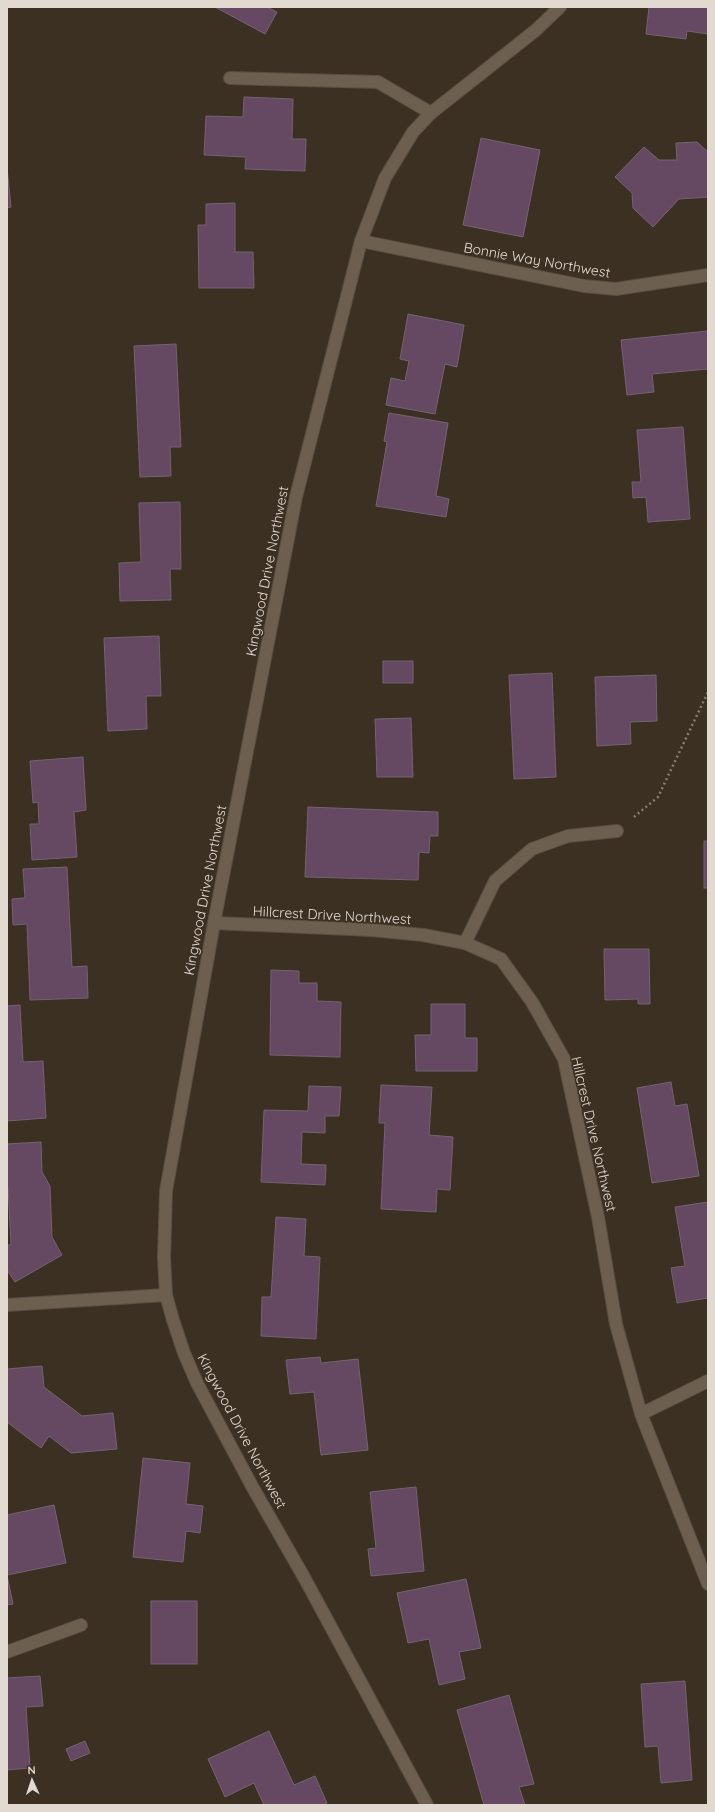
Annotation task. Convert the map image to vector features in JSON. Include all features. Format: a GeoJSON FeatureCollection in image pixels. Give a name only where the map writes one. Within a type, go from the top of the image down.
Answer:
{"type":"FeatureCollection","features":[{"type":"Feature","properties":{"kind":"street","name":"Kingwood Drive Northwest"},"geometry":{"type":"LineString","coordinates":[[427,1805],[305,1578],[253,1488],[210,1408],[184,1353],[166,1295],[164,1258],[166,1192],[214,923],[296,497],[361,241],[385,178],[413,132],[431,113],[536,30],[560,7]]}},
{"type":"Feature","properties":{"kind":"street"},"geometry":{"type":"LineString","coordinates":[[230,78],[378,82],[431,113]]}},
{"type":"Feature","properties":{"kind":"street","name":"Bonnie Way Northwest"},"geometry":{"type":"LineString","coordinates":[[361,241],[592,287],[616,289],[708,275]]}},
{"type":"Feature","properties":{"kind":"street"},"geometry":{"type":"LineString","coordinates":[[465,943],[495,882],[532,849],[568,836],[617,831]]}},
{"type":"Feature","properties":{"kind":"street","name":"Hillcrest Drive Northwest"},"geometry":{"type":"LineString","coordinates":[[214,923],[371,930],[423,935],[465,943],[501,960],[532,1002],[564,1059],[598,1217],[616,1324],[641,1414],[708,1584]]}},
{"type":"Feature","properties":{"kind":"street"},"geometry":{"type":"LineString","coordinates":[[7,1305],[166,1295]]}},
{"type":"Feature","properties":{"kind":"street"},"geometry":{"type":"LineString","coordinates":[[641,1414],[708,1381]]}},
{"type":"Feature","properties":{"kind":"street"},"geometry":{"type":"LineString","coordinates":[[7,1652],[82,1625]]}},
{"type":"Feature","properties":{"kind":"path"},"geometry":{"type":"LineString","coordinates":[[617,831],[658,797],[708,692]]}},
{"type":"Feature","properties":{"kind":"building"},"geometry":{"type":"Polygon","coordinates":[[[215,7],[267,7],[277,12],[265,34],[215,7]]]}},
{"type":"Feature","properties":{"kind":"building"},"geometry":{"type":"Polygon","coordinates":[[[649,7],[708,7],[708,34],[687,31],[686,39],[646,34],[649,7]]]}},
{"type":"Feature","properties":{"kind":"building"},"geometry":{"type":"Polygon","coordinates":[[[244,97],[293,99],[292,139],[306,139],[305,171],[245,169],[246,157],[204,155],[206,116],[243,117],[244,97]]]}},
{"type":"Feature","properties":{"kind":"building"},"geometry":{"type":"Polygon","coordinates":[[[481,138],[540,150],[523,237],[463,225],[481,138]]]}},
{"type":"Feature","properties":{"kind":"building"},"geometry":{"type":"Polygon","coordinates":[[[697,142],[708,152],[708,197],[679,199],[653,227],[633,208],[632,193],[615,177],[644,147],[659,160],[677,160],[676,143],[697,142]]]}},
{"type":"Feature","properties":{"kind":"building"},"geometry":{"type":"Polygon","coordinates":[[[7,167],[11,207],[7,208],[7,167]]]}},
{"type":"Feature","properties":{"kind":"building"},"geometry":{"type":"Polygon","coordinates":[[[235,203],[235,252],[253,252],[254,288],[199,288],[198,225],[206,225],[206,204],[235,203]]]}},
{"type":"Feature","properties":{"kind":"building"},"geometry":{"type":"Polygon","coordinates":[[[408,314],[464,325],[457,367],[445,364],[435,414],[386,405],[391,378],[405,381],[409,361],[400,359],[408,314]]]}},
{"type":"Feature","properties":{"kind":"building"},"geometry":{"type":"Polygon","coordinates":[[[708,331],[708,369],[652,374],[654,392],[627,395],[621,340],[708,331]]]}},
{"type":"Feature","properties":{"kind":"building"},"geometry":{"type":"Polygon","coordinates":[[[176,344],[181,447],[170,447],[171,476],[140,477],[134,346],[176,344]]]}},
{"type":"Feature","properties":{"kind":"building"},"geometry":{"type":"Polygon","coordinates":[[[389,413],[448,423],[436,496],[449,499],[446,517],[376,506],[387,442],[384,441],[389,413]]]}},
{"type":"Feature","properties":{"kind":"building"},"geometry":{"type":"Polygon","coordinates":[[[683,427],[690,519],[648,522],[646,497],[633,498],[632,482],[641,482],[637,430],[683,427]]]}},
{"type":"Feature","properties":{"kind":"building"},"geometry":{"type":"Polygon","coordinates":[[[180,502],[181,569],[170,569],[171,600],[120,601],[119,563],[141,562],[139,503],[180,502]]]}},
{"type":"Feature","properties":{"kind":"building"},"geometry":{"type":"Polygon","coordinates":[[[159,636],[161,696],[146,696],[147,729],[108,731],[104,638],[159,636]]]}},
{"type":"Feature","properties":{"kind":"building"},"geometry":{"type":"Polygon","coordinates":[[[383,661],[413,661],[413,683],[383,683],[383,661]]]}},
{"type":"Feature","properties":{"kind":"building"},"geometry":{"type":"Polygon","coordinates":[[[552,673],[556,777],[514,779],[509,675],[552,673]]]}},
{"type":"Feature","properties":{"kind":"building"},"geometry":{"type":"Polygon","coordinates":[[[656,675],[657,721],[630,722],[631,744],[597,746],[595,677],[656,675]]]}},
{"type":"Feature","properties":{"kind":"building"},"geometry":{"type":"Polygon","coordinates":[[[411,718],[413,777],[377,777],[375,719],[411,718]]]}},
{"type":"Feature","properties":{"kind":"building"},"geometry":{"type":"Polygon","coordinates":[[[83,757],[86,810],[74,812],[77,857],[32,860],[30,824],[39,824],[38,802],[33,803],[30,761],[83,757]]]}},
{"type":"Feature","properties":{"kind":"building"},"geometry":{"type":"Polygon","coordinates":[[[308,807],[438,812],[438,836],[430,836],[429,853],[419,852],[418,880],[305,877],[308,807]]]}},
{"type":"Feature","properties":{"kind":"building"},"geometry":{"type":"Polygon","coordinates":[[[704,841],[708,841],[708,888],[704,888],[704,841]]]}},
{"type":"Feature","properties":{"kind":"building"},"geometry":{"type":"Polygon","coordinates":[[[67,867],[72,967],[87,966],[88,998],[30,1000],[27,924],[13,925],[12,899],[25,898],[23,869],[67,867]]]}},
{"type":"Feature","properties":{"kind":"building"},"geometry":{"type":"Polygon","coordinates":[[[604,949],[649,949],[650,1004],[638,1004],[638,999],[605,1000],[604,949]]]}},
{"type":"Feature","properties":{"kind":"building"},"geometry":{"type":"Polygon","coordinates":[[[271,970],[299,971],[299,983],[317,983],[317,1001],[341,1002],[340,1057],[270,1055],[271,970]]]}},
{"type":"Feature","properties":{"kind":"building"},"geometry":{"type":"Polygon","coordinates":[[[431,1004],[465,1004],[465,1038],[477,1038],[477,1071],[416,1071],[415,1035],[431,1035],[431,1004]]]}},
{"type":"Feature","properties":{"kind":"building"},"geometry":{"type":"Polygon","coordinates":[[[20,1005],[23,1062],[43,1061],[46,1118],[7,1121],[7,1006],[20,1005]]]}},
{"type":"Feature","properties":{"kind":"building"},"geometry":{"type":"Polygon","coordinates":[[[671,1082],[675,1106],[687,1104],[699,1176],[652,1183],[637,1088],[671,1082]]]}},
{"type":"Feature","properties":{"kind":"building"},"geometry":{"type":"Polygon","coordinates":[[[381,1085],[432,1087],[429,1135],[453,1137],[450,1190],[437,1189],[436,1212],[381,1209],[385,1123],[379,1123],[381,1085]]]}},
{"type":"Feature","properties":{"kind":"building"},"geometry":{"type":"Polygon","coordinates":[[[309,1086],[341,1087],[339,1116],[325,1116],[325,1133],[302,1132],[301,1164],[326,1165],[325,1185],[261,1182],[264,1110],[308,1111],[309,1086]]]}},
{"type":"Feature","properties":{"kind":"building"},"geometry":{"type":"Polygon","coordinates":[[[41,1142],[42,1172],[50,1186],[52,1237],[62,1255],[15,1282],[7,1270],[7,1246],[11,1244],[7,1187],[7,1144],[41,1142]]]}},
{"type":"Feature","properties":{"kind":"building"},"geometry":{"type":"Polygon","coordinates":[[[708,1202],[708,1298],[677,1303],[671,1268],[685,1266],[675,1207],[708,1202]]]}},
{"type":"Feature","properties":{"kind":"building"},"geometry":{"type":"Polygon","coordinates":[[[276,1217],[306,1219],[304,1256],[320,1257],[316,1339],[261,1336],[262,1297],[271,1297],[276,1217]]]}},
{"type":"Feature","properties":{"kind":"building"},"geometry":{"type":"Polygon","coordinates":[[[320,1357],[321,1363],[358,1359],[368,1450],[321,1455],[314,1392],[290,1394],[286,1360],[320,1357]]]}},
{"type":"Feature","properties":{"kind":"building"},"geometry":{"type":"Polygon","coordinates":[[[42,1366],[44,1387],[82,1416],[113,1413],[117,1449],[71,1453],[49,1436],[41,1448],[7,1422],[7,1369],[42,1366]]]}},
{"type":"Feature","properties":{"kind":"building"},"geometry":{"type":"Polygon","coordinates":[[[143,1458],[190,1463],[186,1504],[203,1506],[200,1533],[186,1531],[183,1562],[133,1557],[143,1458]]]}},
{"type":"Feature","properties":{"kind":"building"},"geometry":{"type":"Polygon","coordinates":[[[416,1487],[424,1571],[371,1576],[368,1549],[376,1548],[370,1492],[416,1487]]]}},
{"type":"Feature","properties":{"kind":"building"},"geometry":{"type":"Polygon","coordinates":[[[54,1505],[66,1563],[7,1575],[7,1515],[54,1505]]]}},
{"type":"Feature","properties":{"kind":"building"},"geometry":{"type":"Polygon","coordinates":[[[7,1575],[13,1604],[7,1605],[7,1575]]]}},
{"type":"Feature","properties":{"kind":"building"},"geometry":{"type":"Polygon","coordinates":[[[466,1579],[481,1648],[459,1652],[465,1679],[439,1685],[429,1639],[408,1643],[397,1593],[466,1579]]]}},
{"type":"Feature","properties":{"kind":"building"},"geometry":{"type":"Polygon","coordinates":[[[151,1601],[197,1601],[197,1664],[151,1664],[151,1601]]]}},
{"type":"Feature","properties":{"kind":"building"},"geometry":{"type":"Polygon","coordinates":[[[40,1676],[43,1706],[26,1707],[30,1768],[7,1770],[7,1678],[40,1676]]]}},
{"type":"Feature","properties":{"kind":"building"},"geometry":{"type":"Polygon","coordinates":[[[685,1681],[692,1780],[661,1783],[658,1746],[645,1747],[641,1684],[685,1681]]]}},
{"type":"Feature","properties":{"kind":"building"},"geometry":{"type":"Polygon","coordinates":[[[509,1695],[534,1784],[519,1787],[525,1805],[484,1805],[457,1710],[509,1695]]]}},
{"type":"Feature","properties":{"kind":"building"},"geometry":{"type":"Polygon","coordinates":[[[269,1731],[294,1785],[315,1776],[327,1803],[322,1805],[264,1805],[254,1783],[225,1797],[208,1759],[269,1731]]]}},
{"type":"Feature","properties":{"kind":"building"},"geometry":{"type":"Polygon","coordinates":[[[85,1741],[90,1753],[71,1761],[66,1749],[85,1741]]]}}]}
